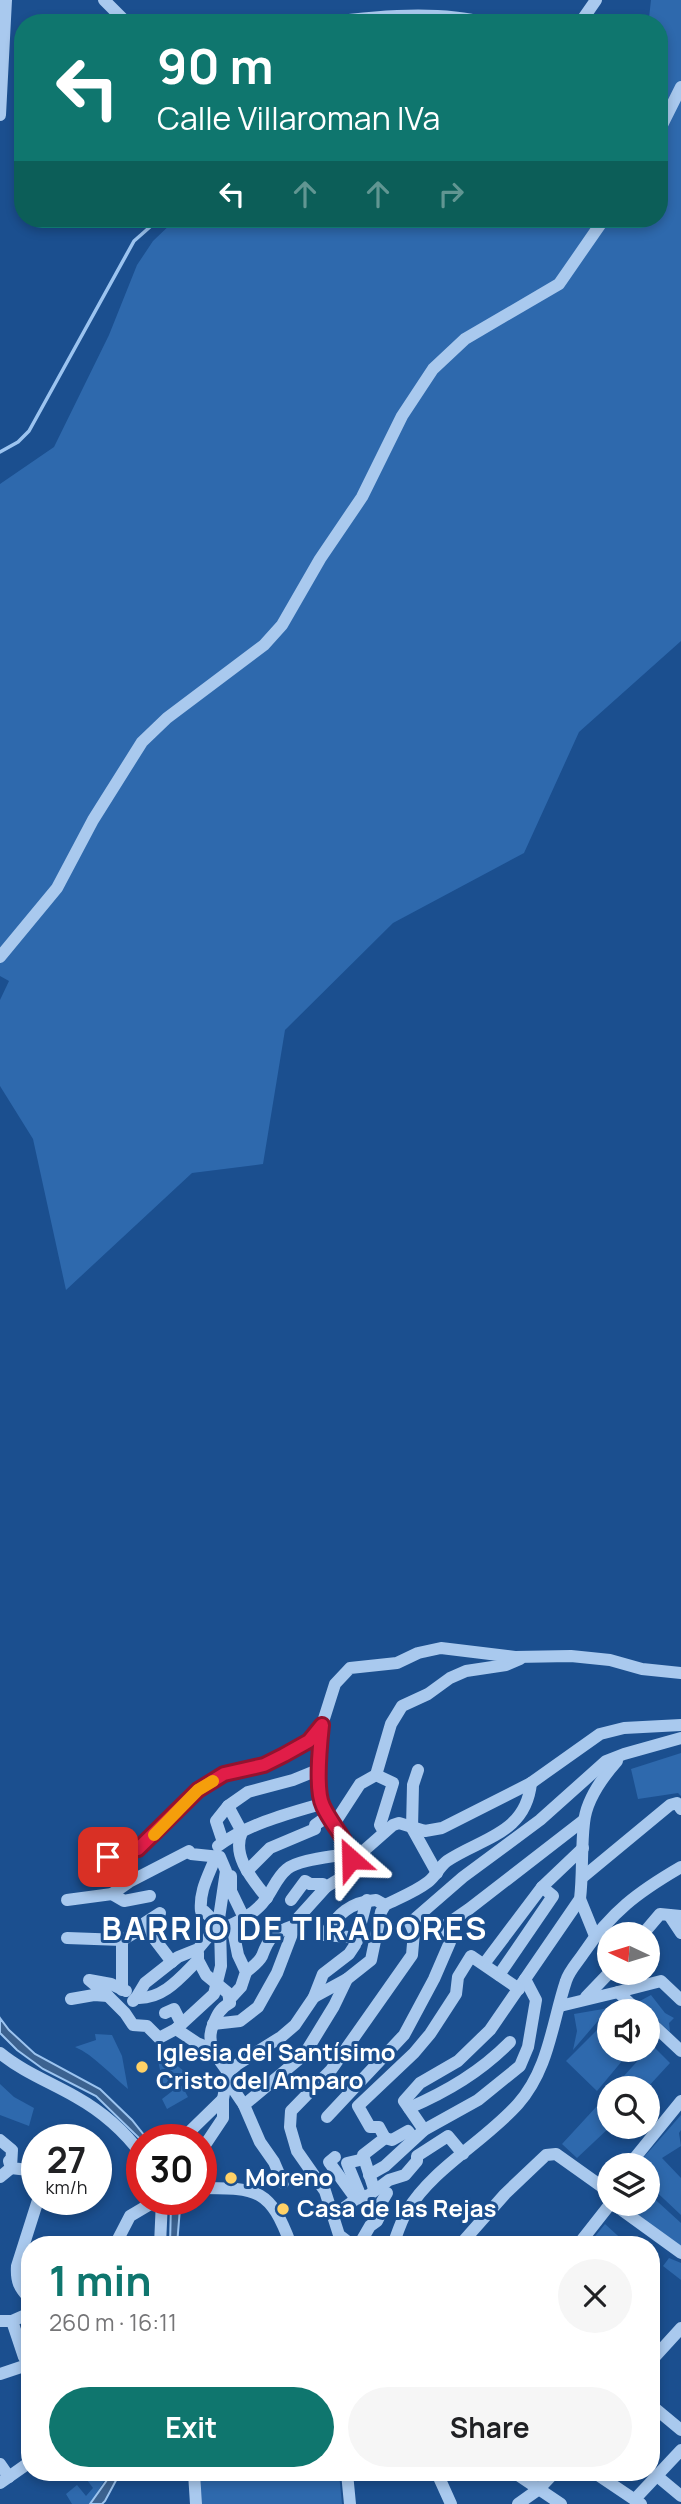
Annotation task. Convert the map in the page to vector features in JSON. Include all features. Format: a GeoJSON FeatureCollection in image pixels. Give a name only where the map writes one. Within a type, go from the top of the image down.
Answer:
{"type":"FeatureCollection","features":[{"type":"Feature","properties":{"kind":"street"},"geometry":{"type":"LineString","coordinates":[[0,115],[6,0]]}},
{"type":"Feature","properties":{"kind":"street"},"geometry":{"type":"LineString","coordinates":[[104,0],[118,14]]}},
{"type":"Feature","properties":{"kind":"street"},"geometry":{"type":"LineString","coordinates":[[668,114],[681,87]]}},
{"type":"Feature","properties":{"kind":"street"},"geometry":{"type":"LineString","coordinates":[[0,957],[57,888],[93,820],[145,737],[278,631],[320,559],[367,490],[402,416],[433,369],[466,339],[559,284],[598,228]]}},
{"type":"Feature","properties":{"kind":"street"},"geometry":{"type":"LineString","coordinates":[[214,2022],[240,2021],[258,2007],[276,1973],[298,1917],[326,1887],[352,1871],[347,1843],[321,1804],[319,1750],[322,1725],[335,1684],[350,1668],[397,1662],[418,1653],[441,1648],[524,1658],[570,1656],[610,1660],[642,1669],[681,1673]]}},
{"type":"Feature","properties":{"kind":"street"},"geometry":{"type":"LineString","coordinates":[[247,1871],[270,1848],[315,1829],[315,1825],[331,1820],[360,1784],[376,1775],[391,1724],[402,1706],[466,1671],[506,1665],[524,1658]]}},
{"type":"Feature","properties":{"kind":"street"},"geometry":{"type":"LineString","coordinates":[[108,1857],[138,1849],[198,1790],[224,1774],[264,1765],[284,1755],[309,1741],[322,1725]]}},
{"type":"Feature","properties":{"kind":"street"},"geometry":{"type":"LineString","coordinates":[[226,1871],[223,1888],[223,1927],[221,1966],[214,1994],[179,2026],[159,2038],[148,2026],[133,2025],[122,2010],[89,1980],[111,1984],[143,1999],[169,1988],[223,1927],[259,1908],[275,1882],[288,1868],[305,1862],[351,1861],[397,1823],[430,1831],[442,1828],[531,1783],[600,1734],[624,1728],[681,1725]]}},
{"type":"Feature","properties":{"kind":"street"},"geometry":{"type":"LineString","coordinates":[[340,2236],[325,2191],[297,2151],[290,2127],[290,2110],[331,2070],[412,1955],[414,1932],[410,1923],[463,1877],[540,1820],[606,1761],[681,1738]]}},
{"type":"Feature","properties":{"kind":"street"},"geometry":{"type":"LineString","coordinates":[[419,2135],[404,2101],[421,2083],[458,2061],[491,2030],[580,1899],[584,1820],[598,1785],[624,1754]]}},
{"type":"Feature","properties":{"kind":"street"},"geometry":{"type":"LineString","coordinates":[[223,1842],[216,1821],[228,1806],[248,1792],[293,1780],[320,1769]]}},
{"type":"Feature","properties":{"kind":"street"},"geometry":{"type":"LineString","coordinates":[[418,1770],[413,1785],[412,1828],[437,1873]]}},
{"type":"Feature","properties":{"kind":"street"},"geometry":{"type":"LineString","coordinates":[[376,1775],[393,1783],[380,1825],[384,1832]]}},
{"type":"Feature","properties":{"kind":"street"},"geometry":{"type":"LineString","coordinates":[[314,1997],[347,1979],[372,1960],[381,1912],[385,1905],[426,1884],[448,1861],[499,1834],[510,1825],[527,1803],[531,1783]]}},
{"type":"Feature","properties":{"kind":"street"},"geometry":{"type":"LineString","coordinates":[[583,1877],[670,1805],[677,1803],[681,1809]]}},
{"type":"Feature","properties":{"kind":"street"},"geometry":{"type":"LineString","coordinates":[[201,1915],[203,1884],[211,1855],[223,1842],[278,1816],[321,1804]]}},
{"type":"Feature","properties":{"kind":"street"},"geometry":{"type":"LineString","coordinates":[[228,1806],[242,1832],[241,1856],[247,1871],[267,1898]]}},
{"type":"Feature","properties":{"kind":"street"},"geometry":{"type":"LineString","coordinates":[[438,1934],[443,1927],[584,1820]]}},
{"type":"Feature","properties":{"kind":"street"},"geometry":{"type":"LineString","coordinates":[[484,1964],[542,1887],[583,1848]]}},
{"type":"Feature","properties":{"kind":"street"},"geometry":{"type":"LineString","coordinates":[[67,1899],[112,1894],[129,1882],[189,1851],[191,1854],[220,1857],[231,1876],[234,1901],[244,1918]]}},
{"type":"Feature","properties":{"kind":"street"},"geometry":{"type":"LineString","coordinates":[[397,2236],[406,2212],[421,2191],[518,2104],[534,2081],[546,2057],[567,1978],[595,1936],[619,1909],[681,1867]]}},
{"type":"Feature","properties":{"kind":"street"},"geometry":{"type":"LineString","coordinates":[[291,1900],[305,1881],[310,1884],[320,1883],[326,1887]]}},
{"type":"Feature","properties":{"kind":"street"},"geometry":{"type":"LineString","coordinates":[[499,1975],[553,1896],[542,1887]]}},
{"type":"Feature","properties":{"kind":"street"},"geometry":{"type":"LineString","coordinates":[[201,1915],[223,1888]]}},
{"type":"Feature","properties":{"kind":"street"},"geometry":{"type":"LineString","coordinates":[[112,1894],[124,1901],[150,1896]]}},
{"type":"Feature","properties":{"kind":"street"},"geometry":{"type":"LineString","coordinates":[[580,1899],[595,1936]]}},
{"type":"Feature","properties":{"kind":"street"},"geometry":{"type":"LineString","coordinates":[[357,1941],[349,1937],[324,1935],[335,1917],[348,1907],[367,1900],[376,1900],[385,1905]]}},
{"type":"Feature","properties":{"kind":"street"},"geometry":{"type":"LineString","coordinates":[[217,2127],[223,2118],[223,2099],[228,2076],[238,2063],[289,2032],[314,1997],[323,1974],[349,1954],[357,1941],[367,1900]]}},
{"type":"Feature","properties":{"kind":"street"},"geometry":{"type":"LineString","coordinates":[[67,1938],[122,1940],[160,1913]]}},
{"type":"Feature","properties":{"kind":"street"},"geometry":{"type":"LineString","coordinates":[[653,1922],[660,1914],[675,1916],[681,1933]]}},
{"type":"Feature","properties":{"kind":"street"},"geometry":{"type":"LineString","coordinates":[[201,1915],[223,1927],[246,1972]]}},
{"type":"Feature","properties":{"kind":"street"},"geometry":{"type":"LineString","coordinates":[[143,1924],[172,1962]]}},
{"type":"Feature","properties":{"kind":"street"},"geometry":{"type":"LineString","coordinates":[[283,2183],[212,2049],[209,2036],[222,2007],[230,2003],[229,2000],[240,1987],[246,1972],[261,1958],[263,1947],[278,1933],[293,1926]]}},
{"type":"Feature","properties":{"kind":"street"},"geometry":{"type":"LineString","coordinates":[[122,1940],[122,1990]]}},
{"type":"Feature","properties":{"kind":"street"},"geometry":{"type":"LineString","coordinates":[[327,2117],[404,2035],[450,1942]]}},
{"type":"Feature","properties":{"kind":"street"},"geometry":{"type":"LineString","coordinates":[[122,2010],[137,1996],[145,1983],[178,1957],[198,1954]]}},
{"type":"Feature","properties":{"kind":"street"},"geometry":{"type":"LineString","coordinates":[[198,1954],[206,1975],[228,1993],[229,2000]]}},
{"type":"Feature","properties":{"kind":"street"},"geometry":{"type":"LineString","coordinates":[[369,2175],[385,2165],[419,2135],[502,2083],[520,2066],[527,2051],[537,2000],[522,1984],[499,1975],[471,1956],[458,1977],[456,1994],[430,2034],[414,2053],[358,2106],[370,2127],[379,2127],[385,2138],[392,2140],[408,2131],[419,2135],[449,2136]]}},
{"type":"Feature","properties":{"kind":"street"},"geometry":{"type":"LineString","coordinates":[[244,2105],[303,2055],[334,2006],[347,1979]]}},
{"type":"Feature","properties":{"kind":"street"},"geometry":{"type":"LineString","coordinates":[[560,2006],[660,1981],[681,2000]]}},
{"type":"Feature","properties":{"kind":"street"},"geometry":{"type":"LineString","coordinates":[[586,1998],[598,1985]]}},
{"type":"Feature","properties":{"kind":"street"},"geometry":{"type":"LineString","coordinates":[[618,1992],[625,1999]]}},
{"type":"Feature","properties":{"kind":"street"},"geometry":{"type":"LineString","coordinates":[[71,1999],[94,1995],[108,1996]]}},
{"type":"Feature","properties":{"kind":"street"},"geometry":{"type":"LineString","coordinates":[[203,2002],[214,2022]]}},
{"type":"Feature","properties":{"kind":"street"},"geometry":{"type":"LineString","coordinates":[[165,2013],[174,2009],[179,2026],[197,2043],[212,2049]]}},
{"type":"Feature","properties":{"kind":"street"},"geometry":{"type":"LineString","coordinates":[[491,2030],[527,2051]]}},
{"type":"Feature","properties":{"kind":"street"},"geometry":{"type":"LineString","coordinates":[[660,2031],[681,2051]]}},
{"type":"Feature","properties":{"kind":"street"},"geometry":{"type":"LineString","coordinates":[[409,2108],[445,2092],[471,2076],[510,2042]]}},
{"type":"Feature","properties":{"kind":"street"},"geometry":{"type":"LineString","coordinates":[[0,2053],[22,2070],[78,2097],[126,2138]]}},
{"type":"Feature","properties":{"kind":"street"},"geometry":{"type":"LineString","coordinates":[[197,2124],[223,2099]]}},
{"type":"Feature","properties":{"kind":"street"},"geometry":{"type":"LineString","coordinates":[[639,2153],[681,2101]]}},
{"type":"Feature","properties":{"kind":"street"},"geometry":{"type":"LineString","coordinates":[[333,2216],[358,2198],[381,2191],[405,2175],[417,2161],[416,2157],[449,2136]]}},
{"type":"Feature","properties":{"kind":"street"},"geometry":{"type":"LineString","coordinates":[[449,2136],[463,2154]]}},
{"type":"Feature","properties":{"kind":"street"},"geometry":{"type":"LineString","coordinates":[[364,2236],[381,2213],[378,2208],[381,2191],[369,2175],[363,2155],[385,2138]]}},
{"type":"Feature","properties":{"kind":"street"},"geometry":{"type":"LineString","coordinates":[[0,2140],[12,2150],[11,2168]]}},
{"type":"Feature","properties":{"kind":"street"},"geometry":{"type":"LineString","coordinates":[[0,2146],[7,2155],[11,2168]]}},
{"type":"Feature","properties":{"kind":"street"},"geometry":{"type":"LineString","coordinates":[[468,2236],[545,2155],[556,2154],[597,2186]]}},
{"type":"Feature","properties":{"kind":"street"},"geometry":{"type":"LineString","coordinates":[[335,2157],[329,2162],[358,2198]]}},
{"type":"Feature","properties":{"kind":"street"},"geometry":{"type":"LineString","coordinates":[[358,2198],[347,2163],[364,2159]]}},
{"type":"Feature","properties":{"kind":"street"},"geometry":{"type":"LineString","coordinates":[[0,2177],[11,2168],[21,2169]]}},
{"type":"Feature","properties":{"kind":"street"},"geometry":{"type":"LineString","coordinates":[[217,2189],[246,2190],[264,2196],[287,2236]]}},
{"type":"Feature","properties":{"kind":"street"},"geometry":{"type":"LineString","coordinates":[[27,2236],[33,2215]]}},
{"type":"Feature","properties":{"kind":"street"},"geometry":{"type":"LineString","coordinates":[[120,2236],[132,2215]]}},
{"type":"Feature","properties":{"kind":"street"},"geometry":{"type":"LineString","coordinates":[[159,2215],[160,2236]]}},
{"type":"Feature","properties":{"kind":"street"},"geometry":{"type":"LineString","coordinates":[[584,2236],[597,2216]]}},
{"type":"Feature","properties":{"kind":"street"},"geometry":{"type":"LineString","coordinates":[[635,2216],[660,2236]]}},
{"type":"Feature","properties":{"kind":"street"},"geometry":{"type":"LineString","coordinates":[[660,2236],[681,2253]]}},
{"type":"Feature","properties":{"kind":"street"},"geometry":{"type":"LineString","coordinates":[[21,2253],[17,2266],[21,2289]]}},
{"type":"Feature","properties":{"kind":"street"},"geometry":{"type":"LineString","coordinates":[[6,2321],[21,2353]]}},
{"type":"Feature","properties":{"kind":"street"},"geometry":{"type":"LineString","coordinates":[[660,2351],[681,2328]]}},
{"type":"Feature","properties":{"kind":"street"},"geometry":{"type":"LineString","coordinates":[[0,2374],[21,2364]]}},
{"type":"Feature","properties":{"kind":"street"},"geometry":{"type":"LineString","coordinates":[[660,2412],[681,2430]]}},
{"type":"Feature","properties":{"kind":"street"},"geometry":{"type":"LineString","coordinates":[[660,2473],[681,2450]]}},
{"type":"Feature","properties":{"kind":"street"},"geometry":{"type":"LineString","coordinates":[[0,2464],[5,2480],[21,2468]]}},
{"type":"Feature","properties":{"kind":"street"},"geometry":{"type":"LineString","coordinates":[[660,2478],[681,2496]]}},
{"type":"Feature","properties":{"kind":"street"},"geometry":{"type":"LineString","coordinates":[[195,2481],[196,2504]]}},
{"type":"Feature","properties":{"kind":"street"},"geometry":{"type":"LineString","coordinates":[[347,2481],[350,2504]]}},
{"type":"Feature","properties":{"kind":"street"},"geometry":{"type":"LineString","coordinates":[[441,2481],[451,2504]]}},
{"type":"Feature","properties":{"kind":"street"},"geometry":{"type":"LineString","coordinates":[[517,2504],[522,2491],[520,2481]]}},
{"type":"Feature","properties":{"kind":"street"},"geometry":{"type":"LineString","coordinates":[[528,2481],[561,2504]]}},
{"type":"Feature","properties":{"kind":"street"},"geometry":{"type":"LineString","coordinates":[[517,2504],[546,2481]]}},
{"type":"Feature","properties":{"kind":"street"},"geometry":{"type":"LineString","coordinates":[[607,2481],[638,2502],[653,2481]]}},
{"type":"Feature","properties":{"kind":"shaded area"},"geometry":{"type":"Polygon","coordinates":[[[651,0],[681,0],[681,641],[579,732],[524,853],[393,923],[285,1030],[263,1164],[192,1173],[66,1290],[33,1139],[0,1086],[0,1000],[9,981],[0,976],[0,484],[54,447],[109,335],[137,265],[153,241],[167,228],[668,228],[668,14],[649,14],[651,0]]]}},
{"type":"Feature","properties":{"kind":"shaded area"},"geometry":{"type":"Polygon","coordinates":[[[681,1753],[681,1796],[678,1793],[638,1799],[631,1769],[681,1753]]]}},
{"type":"Feature","properties":{"kind":"shaded area"},"geometry":{"type":"Polygon","coordinates":[[[660,2007],[674,2018],[669,2023],[670,2032],[660,2023],[660,2007]]]}},
{"type":"Feature","properties":{"kind":"shaded area"},"geometry":{"type":"Polygon","coordinates":[[[597,2010],[597,2022],[573,2050],[577,2031],[574,2014],[597,2010]]]}},
{"type":"Feature","properties":{"kind":"shaded area"},"geometry":{"type":"Polygon","coordinates":[[[0,2018],[35,2054],[100,2089],[135,2124],[126,2125],[96,2096],[43,2069],[17,2050],[0,2033],[0,2018]]]}},
{"type":"Feature","properties":{"kind":"shaded area"},"geometry":{"type":"Polygon","coordinates":[[[597,2030],[597,2062],[621,2062],[610,2076],[597,2076],[597,2091],[566,2061],[597,2030]]]}},
{"type":"Feature","properties":{"kind":"shaded area"},"geometry":{"type":"Polygon","coordinates":[[[95,2034],[112,2035],[122,2056],[128,2089],[96,2060],[75,2047],[96,2040],[95,2034]]]}},
{"type":"Feature","properties":{"kind":"shaded area"},"geometry":{"type":"Polygon","coordinates":[[[159,2051],[185,2072],[178,2087],[182,2086],[188,2097],[167,2109],[162,2099],[175,2089],[164,2090],[158,2060],[159,2051]]]}},
{"type":"Feature","properties":{"kind":"shaded area"},"geometry":{"type":"Polygon","coordinates":[[[660,2053],[670,2063],[658,2076],[624,2076],[637,2062],[660,2062],[660,2053]]]}},
{"type":"Feature","properties":{"kind":"shaded area"},"geometry":{"type":"Polygon","coordinates":[[[0,2084],[14,2097],[34,2108],[30,2124],[0,2115],[0,2084]]]}},
{"type":"Feature","properties":{"kind":"shaded area"},"geometry":{"type":"Polygon","coordinates":[[[597,2106],[597,2139],[577,2158],[562,2144],[597,2106]]]}},
{"type":"Feature","properties":{"kind":"shaded area"},"geometry":{"type":"Polygon","coordinates":[[[681,2115],[681,2146],[662,2158],[681,2178],[681,2215],[660,2195],[660,2153],[648,2153],[681,2115]]]}},
{"type":"Feature","properties":{"kind":"shaded area"},"geometry":{"type":"Polygon","coordinates":[[[660,2204],[681,2223],[681,2251],[634,2216],[660,2216],[660,2204]]]}},
{"type":"Feature","properties":{"kind":"shaded area"},"geometry":{"type":"Polygon","coordinates":[[[171,2215],[179,2215],[178,2236],[170,2236],[171,2215]]]}},
{"type":"Feature","properties":{"kind":"shaded area"},"geometry":{"type":"Polygon","coordinates":[[[605,2224],[618,2236],[595,2236],[605,2224]]]}},
{"type":"Feature","properties":{"kind":"shaded area"},"geometry":{"type":"Polygon","coordinates":[[[669,2258],[681,2263],[681,2280],[663,2266],[669,2258]]]}},
{"type":"Feature","properties":{"kind":"shaded area"},"geometry":{"type":"Polygon","coordinates":[[[88,2481],[104,2481],[90,2504],[72,2504],[66,2494],[77,2485],[86,2496],[93,2488],[88,2481]]]}},
{"type":"Feature","properties":{"kind":"shaded area"},"geometry":{"type":"Polygon","coordinates":[[[106,2481],[116,2481],[102,2504],[90,2504],[106,2481]]]}},
{"type":"Feature","properties":{"kind":"shaded area"},"geometry":{"type":"Polygon","coordinates":[[[201,2481],[340,2481],[342,2504],[202,2504],[201,2481]]]}},
{"type":"Feature","properties":{"kind":"waterway"},"geometry":{"type":"LineString","coordinates":[[0,452],[18,442],[29,431],[134,241],[149,228]]}},
{"type":"Feature","properties":{"kind":"slow traffic"},"geometry":{"type":"LineString","coordinates":[[154,1835],[198,1790],[213,1781]]}},
{"type":"Feature","properties":{"kind":"place","name":"Iglesia del Santísimo Cristo del Amparo"},"geometry":{"type":"Point","coordinates":[142,2067]}},
{"type":"Feature","properties":{"kind":"place","name":"Moreno"},"geometry":{"type":"Point","coordinates":[231,2178]}},
{"type":"Feature","properties":{"kind":"place","name":"Casa de las Rejas"},"geometry":{"type":"Point","coordinates":[283,2209]}},
{"type":"Feature","properties":{"kind":"district","name":"BARRIO DE TIRADORES"},"geometry":{"type":"Point","coordinates":[295,1929]}},
{"type":"Feature","properties":{"kind":"route"},"geometry":{"type":"LineString","coordinates":[[108,1857],[138,1849],[198,1790],[224,1774],[264,1765],[284,1755],[309,1741],[322,1725],[319,1750],[321,1804],[347,1843],[351,1859]]}}]}
